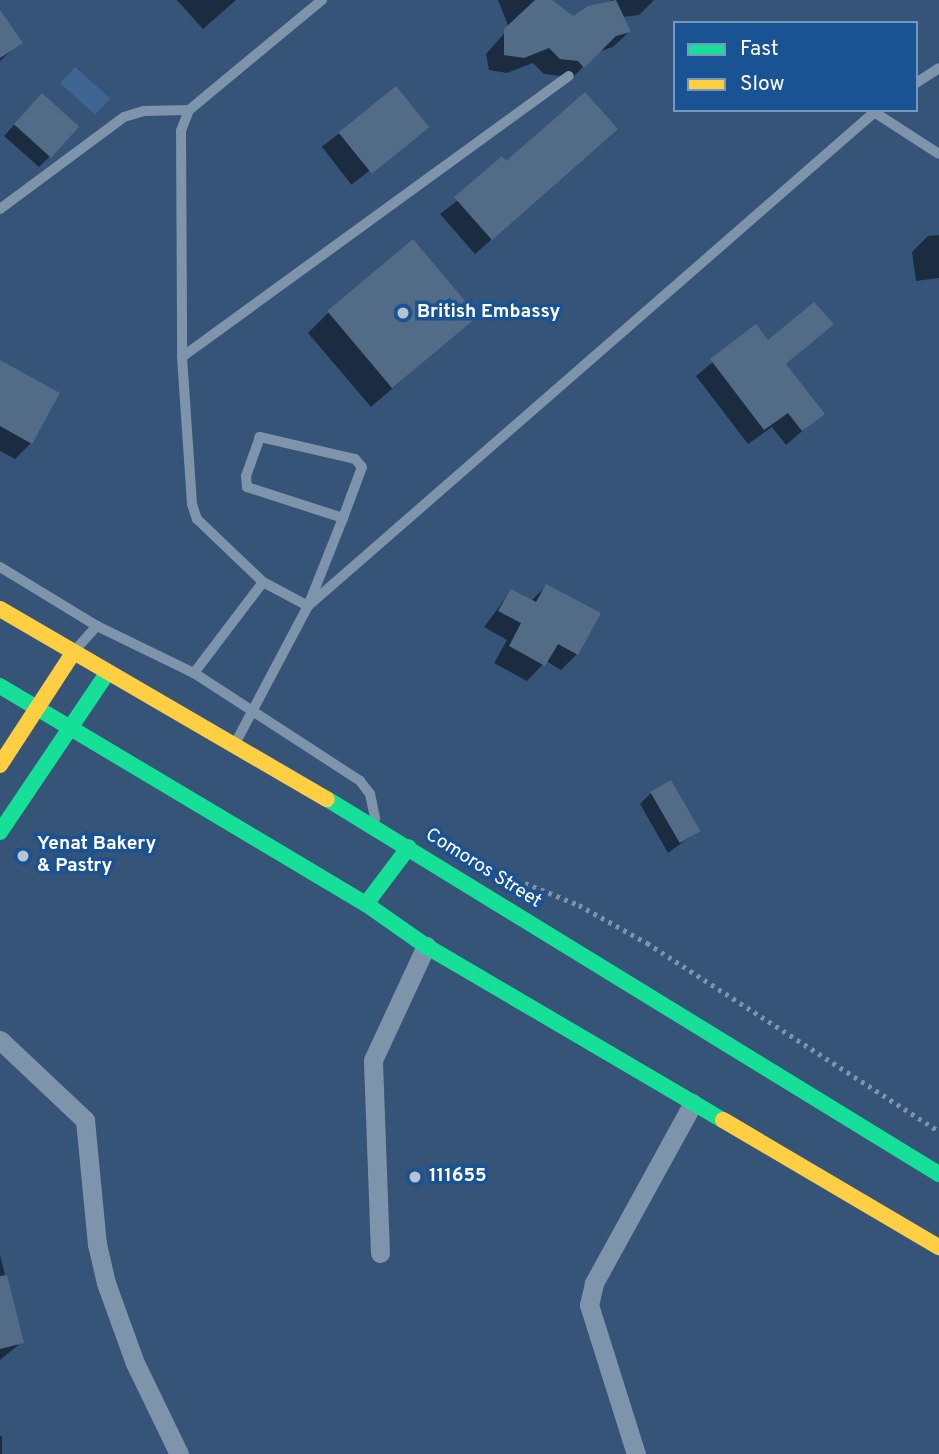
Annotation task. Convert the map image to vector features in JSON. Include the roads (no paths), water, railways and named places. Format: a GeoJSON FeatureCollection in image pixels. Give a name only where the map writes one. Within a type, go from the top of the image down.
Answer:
{"type":"FeatureCollection","features":[{"type":"Feature","properties":{"kind":"main road","name":"Comoros Street"},"geometry":{"type":"LineString","coordinates":[[0,609],[106,675],[409,847],[939,1174]]}},
{"type":"Feature","properties":{"kind":"main road"},"geometry":{"type":"LineString","coordinates":[[0,765],[34,707],[73,653]]}},
{"type":"Feature","properties":{"kind":"main road"},"geometry":{"type":"LineString","coordinates":[[0,832],[68,727],[106,675]]}},
{"type":"Feature","properties":{"kind":"main road"},"geometry":{"type":"LineString","coordinates":[[0,686],[366,904],[426,946],[939,1247]]}},
{"type":"Feature","properties":{"kind":"main road"},"geometry":{"type":"LineString","coordinates":[[366,904],[409,847]]}},
{"type":"Feature","properties":{"kind":"street"},"geometry":{"type":"LineString","coordinates":[[380,1253],[373,1060],[426,946]]}},
{"type":"Feature","properties":{"kind":"street"},"geometry":{"type":"LineString","coordinates":[[0,1040],[85,1121],[90,1131],[97,1244],[106,1283],[135,1363],[179,1454]]}},
{"type":"Feature","properties":{"kind":"street"},"geometry":{"type":"LineString","coordinates":[[636,1454],[589,1305],[594,1283],[693,1103]]}},
{"type":"Feature","properties":{"kind":"lane"},"geometry":{"type":"LineString","coordinates":[[308,606],[263,582],[197,519],[182,357],[181,131],[189,110],[322,0]]}},
{"type":"Feature","properties":{"kind":"lane"},"geometry":{"type":"LineString","coordinates":[[918,82],[939,68]]}},
{"type":"Feature","properties":{"kind":"lane"},"geometry":{"type":"LineString","coordinates":[[182,357],[569,76]]}},
{"type":"Feature","properties":{"kind":"lane"},"geometry":{"type":"LineString","coordinates":[[0,209],[124,117],[144,111],[189,110]]}},
{"type":"Feature","properties":{"kind":"lane"},"geometry":{"type":"LineString","coordinates":[[308,606],[875,112]]}},
{"type":"Feature","properties":{"kind":"lane"},"geometry":{"type":"LineString","coordinates":[[878,112],[939,153]]}},
{"type":"Feature","properties":{"kind":"lane"},"geometry":{"type":"LineString","coordinates":[[233,747],[254,713],[308,606],[344,517],[362,467],[359,462],[260,437],[246,476],[247,486],[344,517]]}},
{"type":"Feature","properties":{"kind":"lane"},"geometry":{"type":"LineString","coordinates":[[0,567],[97,626],[194,673],[360,781],[370,794],[377,829]]}},
{"type":"Feature","properties":{"kind":"lane"},"geometry":{"type":"LineString","coordinates":[[194,673],[263,582]]}},
{"type":"Feature","properties":{"kind":"lane"},"geometry":{"type":"LineString","coordinates":[[73,653],[97,626]]}},
{"type":"Feature","properties":{"kind":"water"},"geometry":{"type":"Polygon","coordinates":[[[75,67],[110,98],[95,115],[60,83],[75,67]]]}},
{"type":"Feature","properties":{"kind":"place","name":"British Embassy"},"geometry":{"type":"Point","coordinates":[403,313]}},
{"type":"Feature","properties":{"kind":"place","name":"Yenat Bakery & Pastry"},"geometry":{"type":"Point","coordinates":[23,856]}},
{"type":"Feature","properties":{"kind":"place","name":"111655"},"geometry":{"type":"Point","coordinates":[415,1177]}}]}
